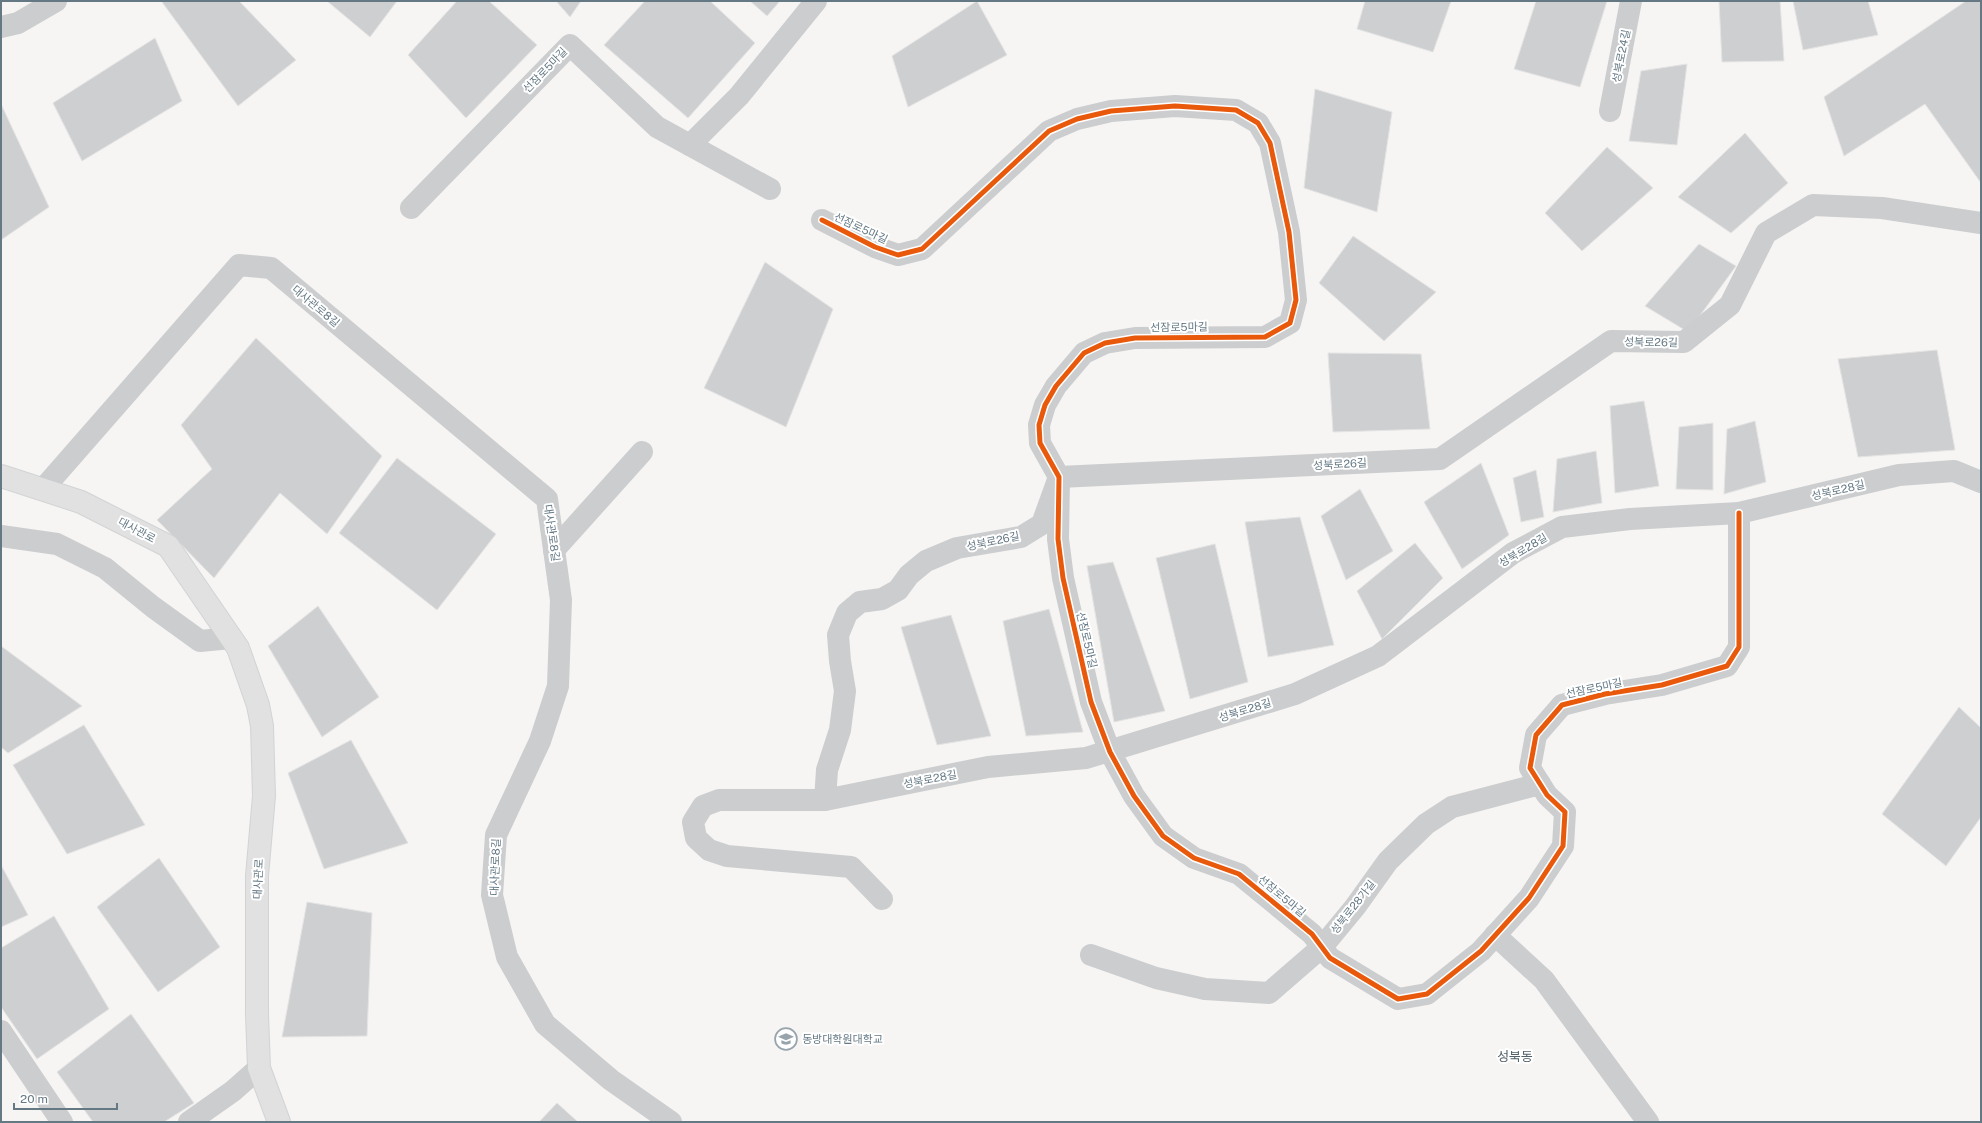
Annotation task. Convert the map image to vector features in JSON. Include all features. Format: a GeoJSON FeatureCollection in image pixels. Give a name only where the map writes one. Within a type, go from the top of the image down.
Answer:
{"type":"FeatureCollection","features":[{"type":"Feature","properties":{"kind":"main road","name":"대사관로"},"geometry":{"type":"LineString","coordinates":[[1,476],[81,502],[168,546],[238,648],[258,705],[262,726],[264,796],[256,876],[259,1068],[279,1122]]}},
{"type":"Feature","properties":{"kind":"street"},"geometry":{"type":"LineString","coordinates":[[1,27],[18,23],[56,1]]}},
{"type":"Feature","properties":{"kind":"street"},"geometry":{"type":"LineString","coordinates":[[690,145],[739,96],[816,1]]}},
{"type":"Feature","properties":{"kind":"street","name":"성북로24길"},"geometry":{"type":"LineString","coordinates":[[1610,111],[1631,1]]}},
{"type":"Feature","properties":{"kind":"street","name":"선잠로5마길"},"geometry":{"type":"LineString","coordinates":[[411,208],[570,45],[657,127],[770,189]]}},
{"type":"Feature","properties":{"kind":"street","name":"선잠로5마길"},"geometry":{"type":"LineString","coordinates":[[822,220],[875,247],[898,255],[922,249],[1049,131],[1077,119],[1111,111],[1175,106],[1236,110],[1258,123],[1270,143],[1289,232],[1296,300],[1290,323],[1265,337],[1135,338],[1105,343],[1084,353],[1056,386],[1045,404],[1039,425],[1040,443],[1059,477],[1058,539],[1063,578],[1091,702],[1110,752],[1134,796],[1163,836],[1194,858],[1239,874],[1312,934],[1330,958],[1398,999],[1427,994],[1481,951],[1529,898],[1564,846],[1565,812],[1547,795],[1530,768],[1536,736],[1562,705],[1606,694],[1662,686],[1727,666],[1738,647],[1739,512]]}},
{"type":"Feature","properties":{"kind":"street","name":"성북로26길"},"geometry":{"type":"LineString","coordinates":[[825,800],[827,770],[840,730],[845,691],[840,661],[838,635],[847,612],[860,602],[882,599],[898,590],[909,575],[926,561],[957,548],[1021,537],[1042,524],[1059,477],[1440,459],[1611,341],[1684,342],[1730,305],[1766,233],[1813,205],[1882,208],[1981,223]]}},
{"type":"Feature","properties":{"kind":"street","name":"대사관로8길"},"geometry":{"type":"LineString","coordinates":[[43,489],[239,265],[271,268],[548,499],[560,600],[558,686],[540,741],[496,835],[492,896],[507,957],[545,1024],[611,1080],[671,1122]]}},
{"type":"Feature","properties":{"kind":"street"},"geometry":{"type":"LineString","coordinates":[[554,550],[642,452]]}},
{"type":"Feature","properties":{"kind":"street","name":"성북로28길"},"geometry":{"type":"LineString","coordinates":[[882,899],[851,867],[727,856],[709,850],[696,838],[693,822],[703,806],[718,800],[825,800],[988,767],[1086,758],[1110,752],[1296,694],[1378,656],[1512,553],[1562,527],[1630,518],[1739,512],[1900,475],[1954,472],[1981,482]]}},
{"type":"Feature","properties":{"kind":"street"},"geometry":{"type":"LineString","coordinates":[[1,536],[57,544],[105,568],[153,607],[200,641],[231,638]]}},
{"type":"Feature","properties":{"kind":"street","name":"성북로28가길"},"geometry":{"type":"LineString","coordinates":[[1091,956],[1156,978],[1205,989],[1269,993],[1322,947],[1355,908],[1388,861],[1426,824],[1452,808],[1540,784]]}},
{"type":"Feature","properties":{"kind":"street"},"geometry":{"type":"LineString","coordinates":[[1495,935],[1544,980],[1648,1122]]}},
{"type":"Feature","properties":{"kind":"street"},"geometry":{"type":"LineString","coordinates":[[1,1030],[62,1122]]}},
{"type":"Feature","properties":{"kind":"street"},"geometry":{"type":"LineString","coordinates":[[189,1122],[233,1091],[259,1068]]}},
{"type":"Feature","properties":{"kind":"building"},"geometry":{"type":"Polygon","coordinates":[[[239,1],[296,60],[238,106],[162,2],[239,1]]]}},
{"type":"Feature","properties":{"kind":"building"},"geometry":{"type":"Polygon","coordinates":[[[327,1],[397,1],[370,37],[327,1]]]}},
{"type":"Feature","properties":{"kind":"building"},"geometry":{"type":"Polygon","coordinates":[[[457,1],[489,1],[537,45],[466,118],[408,55],[457,1]]]}},
{"type":"Feature","properties":{"kind":"building"},"geometry":{"type":"Polygon","coordinates":[[[556,1],[581,1],[570,17],[556,1]]]}},
{"type":"Feature","properties":{"kind":"building"},"geometry":{"type":"Polygon","coordinates":[[[645,1],[710,1],[755,43],[688,118],[604,45],[645,1]]]}},
{"type":"Feature","properties":{"kind":"building"},"geometry":{"type":"Polygon","coordinates":[[[750,1],[780,1],[767,16],[750,1]]]}},
{"type":"Feature","properties":{"kind":"building"},"geometry":{"type":"Polygon","coordinates":[[[977,1],[1007,55],[908,107],[892,56],[977,1]]]}},
{"type":"Feature","properties":{"kind":"building"},"geometry":{"type":"Polygon","coordinates":[[[1365,1],[1451,1],[1433,52],[1357,29],[1365,1]]]}},
{"type":"Feature","properties":{"kind":"building"},"geometry":{"type":"Polygon","coordinates":[[[1536,1],[1607,1],[1580,87],[1514,69],[1536,1]]]}},
{"type":"Feature","properties":{"kind":"building"},"geometry":{"type":"Polygon","coordinates":[[[1719,1],[1780,1],[1784,61],[1722,62],[1719,1]]]}},
{"type":"Feature","properties":{"kind":"building"},"geometry":{"type":"Polygon","coordinates":[[[1793,1],[1868,1],[1878,35],[1803,50],[1793,1]]]}},
{"type":"Feature","properties":{"kind":"building"},"geometry":{"type":"Polygon","coordinates":[[[1966,1],[1981,1],[1981,183],[1925,104],[1844,156],[1824,97],[1966,1]]]}},
{"type":"Feature","properties":{"kind":"building"},"geometry":{"type":"Polygon","coordinates":[[[155,38],[182,101],[82,161],[53,103],[155,38]]]}},
{"type":"Feature","properties":{"kind":"building"},"geometry":{"type":"Polygon","coordinates":[[[1687,64],[1677,145],[1629,141],[1641,71],[1687,64]]]}},
{"type":"Feature","properties":{"kind":"building"},"geometry":{"type":"Polygon","coordinates":[[[1315,89],[1392,112],[1377,212],[1304,188],[1315,89]]]}},
{"type":"Feature","properties":{"kind":"building"},"geometry":{"type":"Polygon","coordinates":[[[1,104],[49,207],[1,240],[1,104]]]}},
{"type":"Feature","properties":{"kind":"building"},"geometry":{"type":"Polygon","coordinates":[[[1745,133],[1788,183],[1731,233],[1678,197],[1745,133]]]}},
{"type":"Feature","properties":{"kind":"building"},"geometry":{"type":"Polygon","coordinates":[[[1607,147],[1653,188],[1582,251],[1545,213],[1607,147]]]}},
{"type":"Feature","properties":{"kind":"building"},"geometry":{"type":"Polygon","coordinates":[[[1353,236],[1436,292],[1384,341],[1319,283],[1353,236]]]}},
{"type":"Feature","properties":{"kind":"building"},"geometry":{"type":"Polygon","coordinates":[[[1699,244],[1736,266],[1688,332],[1645,306],[1699,244]]]}},
{"type":"Feature","properties":{"kind":"building"},"geometry":{"type":"Polygon","coordinates":[[[765,262],[833,309],[786,427],[704,388],[765,262]]]}},
{"type":"Feature","properties":{"kind":"building"},"geometry":{"type":"Polygon","coordinates":[[[256,338],[382,456],[327,534],[280,493],[214,578],[157,520],[212,469],[181,425],[256,338]]]}},
{"type":"Feature","properties":{"kind":"building"},"geometry":{"type":"Polygon","coordinates":[[[1937,350],[1955,450],[1858,457],[1838,359],[1937,350]]]}},
{"type":"Feature","properties":{"kind":"building"},"geometry":{"type":"Polygon","coordinates":[[[1328,353],[1421,354],[1430,429],[1333,432],[1328,353]]]}},
{"type":"Feature","properties":{"kind":"building"},"geometry":{"type":"Polygon","coordinates":[[[1644,401],[1659,486],[1615,493],[1610,406],[1644,401]]]}},
{"type":"Feature","properties":{"kind":"building"},"geometry":{"type":"Polygon","coordinates":[[[1755,421],[1766,482],[1724,494],[1727,429],[1755,421]]]}},
{"type":"Feature","properties":{"kind":"building"},"geometry":{"type":"Polygon","coordinates":[[[1713,423],[1713,490],[1676,489],[1679,427],[1713,423]]]}},
{"type":"Feature","properties":{"kind":"building"},"geometry":{"type":"Polygon","coordinates":[[[1596,451],[1602,503],[1553,512],[1557,459],[1596,451]]]}},
{"type":"Feature","properties":{"kind":"building"},"geometry":{"type":"Polygon","coordinates":[[[397,458],[496,534],[437,610],[339,533],[397,458]]]}},
{"type":"Feature","properties":{"kind":"building"},"geometry":{"type":"Polygon","coordinates":[[[1481,463],[1509,535],[1462,569],[1424,502],[1481,463]]]}},
{"type":"Feature","properties":{"kind":"building"},"geometry":{"type":"Polygon","coordinates":[[[1536,470],[1544,517],[1521,522],[1513,478],[1536,470]]]}},
{"type":"Feature","properties":{"kind":"building"},"geometry":{"type":"Polygon","coordinates":[[[1360,489],[1393,551],[1346,580],[1321,516],[1360,489]]]}},
{"type":"Feature","properties":{"kind":"building"},"geometry":{"type":"Polygon","coordinates":[[[1300,517],[1334,645],[1268,657],[1245,522],[1300,517]]]}},
{"type":"Feature","properties":{"kind":"building"},"geometry":{"type":"Polygon","coordinates":[[[1415,543],[1443,578],[1382,639],[1357,591],[1415,543]]]}},
{"type":"Feature","properties":{"kind":"building"},"geometry":{"type":"Polygon","coordinates":[[[1215,544],[1248,682],[1190,699],[1156,558],[1215,544]]]}},
{"type":"Feature","properties":{"kind":"building"},"geometry":{"type":"Polygon","coordinates":[[[1113,562],[1165,711],[1114,722],[1087,566],[1113,562]]]}},
{"type":"Feature","properties":{"kind":"building"},"geometry":{"type":"Polygon","coordinates":[[[318,606],[379,697],[322,737],[268,646],[318,606]]]}},
{"type":"Feature","properties":{"kind":"building"},"geometry":{"type":"Polygon","coordinates":[[[1049,609],[1083,732],[1026,736],[1003,621],[1049,609]]]}},
{"type":"Feature","properties":{"kind":"building"},"geometry":{"type":"Polygon","coordinates":[[[951,615],[991,736],[937,745],[901,627],[951,615]]]}},
{"type":"Feature","properties":{"kind":"building"},"geometry":{"type":"Polygon","coordinates":[[[1,646],[82,706],[8,753],[1,747],[1,646]]]}},
{"type":"Feature","properties":{"kind":"building"},"geometry":{"type":"Polygon","coordinates":[[[1959,707],[1981,728],[1981,817],[1946,866],[1882,814],[1959,707]]]}},
{"type":"Feature","properties":{"kind":"building"},"geometry":{"type":"Polygon","coordinates":[[[84,725],[145,825],[67,854],[13,765],[84,725]]]}},
{"type":"Feature","properties":{"kind":"building"},"geometry":{"type":"Polygon","coordinates":[[[351,740],[408,843],[324,869],[288,773],[351,740]]]}},
{"type":"Feature","properties":{"kind":"building"},"geometry":{"type":"Polygon","coordinates":[[[159,858],[220,947],[158,992],[97,907],[159,858]]]}},
{"type":"Feature","properties":{"kind":"building"},"geometry":{"type":"Polygon","coordinates":[[[1,865],[28,915],[1,927],[1,865]]]}},
{"type":"Feature","properties":{"kind":"building"},"geometry":{"type":"Polygon","coordinates":[[[307,902],[372,913],[367,1036],[282,1037],[307,902]]]}},
{"type":"Feature","properties":{"kind":"building"},"geometry":{"type":"Polygon","coordinates":[[[54,916],[109,1009],[37,1059],[1,1007],[1,948],[54,916]]]}},
{"type":"Feature","properties":{"kind":"building"},"geometry":{"type":"Polygon","coordinates":[[[131,1014],[194,1103],[164,1122],[93,1122],[57,1072],[131,1014]]]}},
{"type":"Feature","properties":{"kind":"building"},"geometry":{"type":"Polygon","coordinates":[[[557,1103],[578,1122],[539,1122],[557,1103]]]}},
{"type":"Feature","properties":{"kind":"cycle path"},"geometry":{"type":"LineString","coordinates":[[822,220],[875,247],[898,255],[922,249],[1049,131],[1077,119],[1111,111],[1175,106],[1236,110],[1258,123],[1270,143],[1289,232],[1296,300],[1290,323],[1265,337],[1135,338],[1105,343],[1084,353],[1056,386],[1045,405],[1039,425],[1040,443],[1059,477],[1058,539],[1063,578],[1091,702],[1110,752],[1134,796],[1163,836],[1194,858],[1239,874],[1312,934],[1330,958],[1398,999],[1427,994],[1481,951],[1529,898],[1563,846],[1565,812],[1547,795],[1530,768],[1536,735],[1562,705],[1605,694],[1662,685],[1727,666],[1739,647],[1739,513]]}},
{"type":"Feature","properties":{"kind":"place","name":"동방대학원대학교"},"geometry":{"type":"Point","coordinates":[786,1039]}},
{"type":"Feature","properties":{"kind":"district","name":"성북동"},"geometry":{"type":"Point","coordinates":[1515,1056]}}]}
